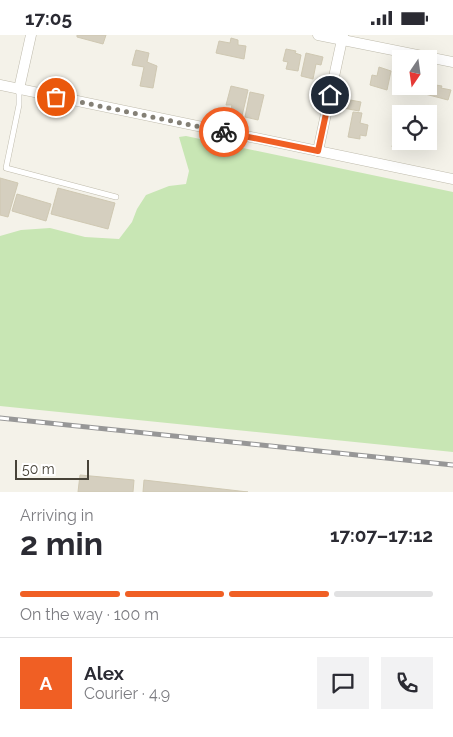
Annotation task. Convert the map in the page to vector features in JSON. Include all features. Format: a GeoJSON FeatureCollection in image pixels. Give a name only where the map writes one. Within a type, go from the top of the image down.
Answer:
{"type":"FeatureCollection","features":[{"type":"Feature","properties":{"kind":"street"},"geometry":{"type":"LineString","coordinates":[[19,89],[31,35]]}},
{"type":"Feature","properties":{"kind":"street"},"geometry":{"type":"LineString","coordinates":[[318,35],[343,37],[453,62]]}},
{"type":"Feature","properties":{"kind":"street"},"geometry":{"type":"LineString","coordinates":[[318,151],[343,37]]}},
{"type":"Feature","properties":{"kind":"street"},"geometry":{"type":"LineString","coordinates":[[0,85],[453,179]]}},
{"type":"Feature","properties":{"kind":"lane"},"geometry":{"type":"LineString","coordinates":[[19,89],[20,105],[6,168],[116,197]]}},
{"type":"Feature","properties":{"kind":"green space"},"geometry":{"type":"Polygon","coordinates":[[[186,136],[453,192],[453,452],[0,406],[0,236],[21,230],[50,228],[85,237],[119,239],[132,222],[137,209],[146,195],[169,186],[186,184],[189,171],[179,137],[186,136]]]}},
{"type":"Feature","properties":{"kind":"building"},"geometry":{"type":"Polygon","coordinates":[[[77,35],[106,35],[103,44],[77,37],[77,35]]]}},
{"type":"Feature","properties":{"kind":"building"},"geometry":{"type":"Polygon","coordinates":[[[231,38],[238,40],[238,45],[246,46],[244,59],[216,53],[219,41],[230,43],[231,38]]]}},
{"type":"Feature","properties":{"kind":"building"},"geometry":{"type":"Polygon","coordinates":[[[286,49],[296,51],[295,53],[301,55],[298,71],[286,69],[288,62],[283,61],[286,49]]]}},
{"type":"Feature","properties":{"kind":"building"},"geometry":{"type":"Polygon","coordinates":[[[136,50],[149,53],[147,62],[157,66],[153,88],[140,86],[144,67],[132,65],[136,50]]]}},
{"type":"Feature","properties":{"kind":"building"},"geometry":{"type":"Polygon","coordinates":[[[306,53],[323,57],[321,65],[316,64],[313,79],[301,76],[306,53]]]}},
{"type":"Feature","properties":{"kind":"building"},"geometry":{"type":"Polygon","coordinates":[[[379,67],[391,71],[387,90],[370,85],[372,75],[377,76],[379,67]]]}},
{"type":"Feature","properties":{"kind":"building"},"geometry":{"type":"Polygon","coordinates":[[[438,85],[442,86],[441,88],[451,90],[448,100],[429,95],[438,95],[438,85]]]}},
{"type":"Feature","properties":{"kind":"building"},"geometry":{"type":"Polygon","coordinates":[[[231,86],[248,90],[242,116],[230,113],[232,105],[226,105],[231,86]]]}},
{"type":"Feature","properties":{"kind":"building"},"geometry":{"type":"Polygon","coordinates":[[[250,92],[264,95],[258,120],[245,117],[250,92]]]}},
{"type":"Feature","properties":{"kind":"building"},"geometry":{"type":"Polygon","coordinates":[[[345,99],[361,102],[359,111],[343,108],[345,99]]]}},
{"type":"Feature","properties":{"kind":"building"},"geometry":{"type":"Polygon","coordinates":[[[353,112],[362,113],[360,123],[368,125],[366,136],[360,135],[360,139],[348,137],[353,112]]]}},
{"type":"Feature","properties":{"kind":"building"},"geometry":{"type":"Polygon","coordinates":[[[0,178],[18,183],[8,217],[0,215],[0,178]]]}},
{"type":"Feature","properties":{"kind":"building"},"geometry":{"type":"Polygon","coordinates":[[[58,188],[115,203],[108,229],[51,214],[58,188]]]}},
{"type":"Feature","properties":{"kind":"building"},"geometry":{"type":"Polygon","coordinates":[[[17,194],[51,204],[46,221],[12,211],[17,194]]]}},
{"type":"Feature","properties":{"kind":"building"},"geometry":{"type":"Polygon","coordinates":[[[80,475],[134,480],[133,492],[78,492],[80,475]]]}},
{"type":"Feature","properties":{"kind":"building"},"geometry":{"type":"Polygon","coordinates":[[[144,480],[248,492],[143,492],[144,480]]]}},
{"type":"Feature","properties":{"kind":"railway"},"geometry":{"type":"LineString","coordinates":[[0,418],[453,465]]}},
{"type":"Feature","properties":{"kind":"way so far"},"geometry":{"type":"LineString","coordinates":[[56,97],[224,132]]}},
{"type":"Feature","properties":{"kind":"route"},"geometry":{"type":"LineString","coordinates":[[224,132],[318,151],[330,95]]}}]}
